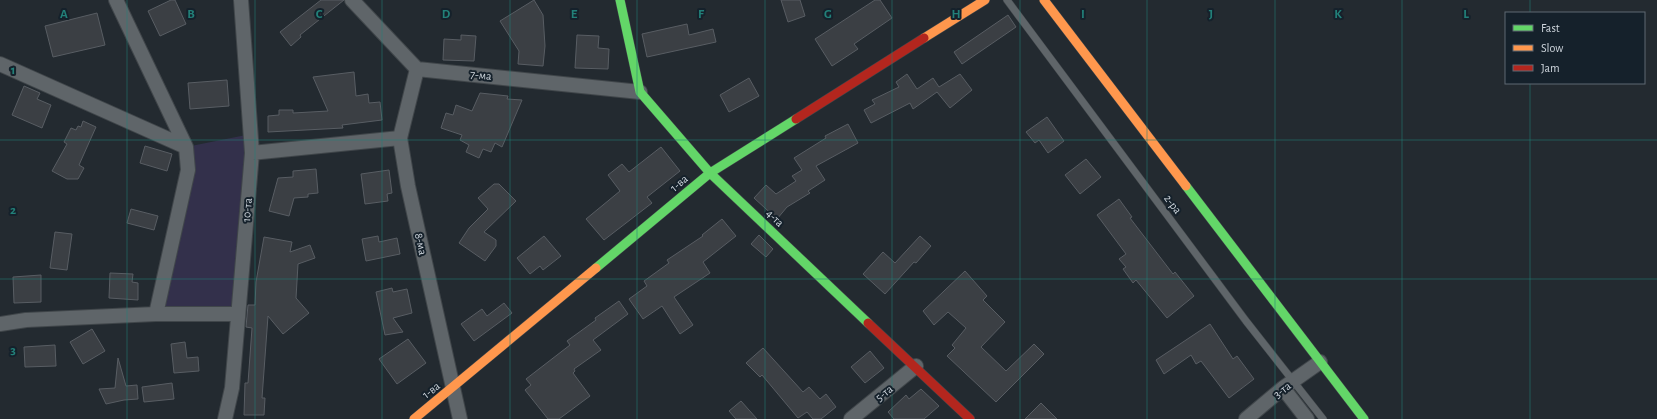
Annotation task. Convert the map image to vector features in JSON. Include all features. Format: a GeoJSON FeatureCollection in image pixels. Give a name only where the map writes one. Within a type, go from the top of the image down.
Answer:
{"type":"FeatureCollection","features":[{"type":"Feature","properties":{"kind":"street"},"geometry":{"type":"LineString","coordinates":[[116,0],[186,147],[188,170],[156,314]]}},
{"type":"Feature","properties":{"kind":"street","name":"10-та"},"geometry":{"type":"LineString","coordinates":[[225,419],[232,388],[252,153],[241,0]]}},
{"type":"Feature","properties":{"kind":"street"},"geometry":{"type":"LineString","coordinates":[[352,0],[417,69]]}},
{"type":"Feature","properties":{"kind":"street","name":"4-та"},"geometry":{"type":"LineString","coordinates":[[620,0],[640,92],[710,173],[916,366],[970,419]]}},
{"type":"Feature","properties":{"kind":"street","name":"1-ва"},"geometry":{"type":"LineString","coordinates":[[414,419],[710,173],[985,0]]}},
{"type":"Feature","properties":{"kind":"street"},"geometry":{"type":"LineString","coordinates":[[1044,0],[1364,419]]}},
{"type":"Feature","properties":{"kind":"street"},"geometry":{"type":"LineString","coordinates":[[0,64],[186,147]]}},
{"type":"Feature","properties":{"kind":"street","name":"7-ма"},"geometry":{"type":"LineString","coordinates":[[417,69],[640,92]]}},
{"type":"Feature","properties":{"kind":"street","name":"8-ма"},"geometry":{"type":"LineString","coordinates":[[417,69],[400,138],[408,186],[460,419]]}},
{"type":"Feature","properties":{"kind":"street"},"geometry":{"type":"LineString","coordinates":[[252,153],[400,138]]}},
{"type":"Feature","properties":{"kind":"street"},"geometry":{"type":"LineString","coordinates":[[0,324],[26,320],[156,314],[238,314]]}},
{"type":"Feature","properties":{"kind":"street","name":"3-та"},"geometry":{"type":"LineString","coordinates":[[1246,419],[1289,384],[1320,362]]}},
{"type":"Feature","properties":{"kind":"street","name":"5-та"},"geometry":{"type":"LineString","coordinates":[[851,419],[916,366]]}},
{"type":"Feature","properties":{"kind":"street"},"geometry":{"type":"LineString","coordinates":[[1289,384],[1307,419]]}},
{"type":"Feature","properties":{"kind":"lane","name":"2-ра"},"geometry":{"type":"LineString","coordinates":[[1006,0],[1242,314],[1289,384],[1323,419]]}},
{"type":"Feature","properties":{"kind":"shaded area"},"geometry":{"type":"Polygon","coordinates":[[[251,134],[238,314],[156,314],[186,147],[251,134]]]}},
{"type":"Feature","properties":{"kind":"building"},"geometry":{"type":"Polygon","coordinates":[[[171,0],[175,0],[186,24],[160,36],[148,11],[171,0]]]}},
{"type":"Feature","properties":{"kind":"building"},"geometry":{"type":"Polygon","coordinates":[[[321,0],[344,0],[300,35],[301,37],[291,46],[280,32],[321,0]]]}},
{"type":"Feature","properties":{"kind":"building"},"geometry":{"type":"Polygon","coordinates":[[[534,0],[543,15],[545,46],[543,66],[518,64],[519,51],[500,21],[534,0]]]}},
{"type":"Feature","properties":{"kind":"building"},"geometry":{"type":"Polygon","coordinates":[[[781,0],[800,0],[805,16],[788,22],[781,0]]]}},
{"type":"Feature","properties":{"kind":"building"},"geometry":{"type":"Polygon","coordinates":[[[875,0],[880,0],[892,18],[854,44],[858,49],[832,66],[815,39],[875,0]]]}},
{"type":"Feature","properties":{"kind":"building"},"geometry":{"type":"Polygon","coordinates":[[[97,13],[105,45],[53,57],[45,26],[97,13]]]}},
{"type":"Feature","properties":{"kind":"building"},"geometry":{"type":"Polygon","coordinates":[[[1008,15],[1016,27],[962,64],[954,52],[1008,15]]]}},
{"type":"Feature","properties":{"kind":"building"},"geometry":{"type":"Polygon","coordinates":[[[687,24],[689,35],[713,29],[716,42],[647,57],[642,34],[687,24]]]}},
{"type":"Feature","properties":{"kind":"building"},"geometry":{"type":"Polygon","coordinates":[[[461,35],[476,36],[474,61],[443,60],[444,39],[461,40],[461,35]]]}},
{"type":"Feature","properties":{"kind":"building"},"geometry":{"type":"Polygon","coordinates":[[[577,35],[599,36],[598,48],[609,49],[608,69],[575,68],[577,35]]]}},
{"type":"Feature","properties":{"kind":"building"},"geometry":{"type":"Polygon","coordinates":[[[354,72],[356,96],[368,94],[369,103],[380,102],[382,120],[342,125],[343,128],[268,132],[268,116],[279,115],[279,110],[293,110],[293,113],[328,111],[313,77],[354,72]]]}},
{"type":"Feature","properties":{"kind":"building"},"geometry":{"type":"Polygon","coordinates":[[[907,74],[917,89],[933,78],[939,87],[960,74],[972,90],[950,108],[937,92],[913,109],[910,103],[871,123],[864,110],[875,104],[872,100],[899,87],[896,82],[907,74]]]}},
{"type":"Feature","properties":{"kind":"building"},"geometry":{"type":"Polygon","coordinates":[[[749,78],[759,96],[729,112],[720,95],[749,78]]]}},
{"type":"Feature","properties":{"kind":"building"},"geometry":{"type":"Polygon","coordinates":[[[227,80],[229,106],[190,109],[188,83],[227,80]]]}},
{"type":"Feature","properties":{"kind":"building"},"geometry":{"type":"Polygon","coordinates":[[[24,86],[40,93],[37,99],[51,105],[42,128],[12,115],[24,86]]]}},
{"type":"Feature","properties":{"kind":"building"},"geometry":{"type":"Polygon","coordinates":[[[480,93],[508,96],[507,99],[522,100],[502,147],[495,143],[491,152],[483,149],[479,158],[466,152],[469,145],[460,140],[462,135],[441,128],[446,113],[453,115],[456,105],[472,111],[480,93]]]}},
{"type":"Feature","properties":{"kind":"building"},"geometry":{"type":"Polygon","coordinates":[[[1047,117],[1064,141],[1048,153],[1039,140],[1035,143],[1026,132],[1047,117]]]}},
{"type":"Feature","properties":{"kind":"building"},"geometry":{"type":"Polygon","coordinates":[[[83,121],[96,127],[79,165],[84,168],[78,179],[67,179],[52,171],[67,144],[64,142],[71,128],[76,130],[78,126],[81,127],[83,121]]]}},
{"type":"Feature","properties":{"kind":"building"},"geometry":{"type":"Polygon","coordinates":[[[848,124],[858,143],[816,166],[825,180],[808,191],[810,193],[787,207],[777,219],[754,198],[766,185],[776,194],[796,181],[792,176],[802,170],[794,158],[826,138],[825,136],[848,124]]]}},
{"type":"Feature","properties":{"kind":"building"},"geometry":{"type":"Polygon","coordinates":[[[145,146],[172,154],[167,171],[140,163],[145,146]]]}},
{"type":"Feature","properties":{"kind":"building"},"geometry":{"type":"Polygon","coordinates":[[[661,147],[680,171],[647,197],[652,203],[604,240],[586,219],[620,191],[608,175],[622,164],[629,172],[661,147]]]}},
{"type":"Feature","properties":{"kind":"building"},"geometry":{"type":"Polygon","coordinates":[[[1086,159],[1101,177],[1080,194],[1065,175],[1086,159]]]}},
{"type":"Feature","properties":{"kind":"building"},"geometry":{"type":"Polygon","coordinates":[[[316,169],[318,193],[308,194],[308,197],[294,198],[289,216],[269,211],[278,178],[293,177],[293,171],[316,169]]]}},
{"type":"Feature","properties":{"kind":"building"},"geometry":{"type":"Polygon","coordinates":[[[389,170],[392,193],[387,194],[388,201],[365,204],[361,174],[389,170]]]}},
{"type":"Feature","properties":{"kind":"building"},"geometry":{"type":"Polygon","coordinates":[[[494,184],[499,184],[516,201],[484,232],[496,240],[496,246],[485,261],[459,243],[469,228],[488,209],[478,198],[494,184]]]}},
{"type":"Feature","properties":{"kind":"building"},"geometry":{"type":"Polygon","coordinates":[[[1119,199],[1132,217],[1130,218],[1173,274],[1175,272],[1194,296],[1167,318],[1136,280],[1133,283],[1123,269],[1126,267],[1119,259],[1126,254],[1097,215],[1119,199]]]}},
{"type":"Feature","properties":{"kind":"building"},"geometry":{"type":"Polygon","coordinates":[[[131,209],[158,216],[154,230],[127,223],[131,209]]]}},
{"type":"Feature","properties":{"kind":"building"},"geometry":{"type":"Polygon","coordinates":[[[722,219],[736,236],[703,262],[710,273],[674,297],[693,325],[680,334],[662,306],[643,319],[629,299],[647,286],[644,281],[669,263],[667,260],[703,236],[702,235],[722,219]]]}},
{"type":"Feature","properties":{"kind":"building"},"geometry":{"type":"Polygon","coordinates":[[[55,232],[72,234],[67,270],[50,268],[55,232]]]}},
{"type":"Feature","properties":{"kind":"building"},"geometry":{"type":"Polygon","coordinates":[[[759,235],[773,249],[766,257],[751,244],[759,235]]]}},
{"type":"Feature","properties":{"kind":"building"},"geometry":{"type":"Polygon","coordinates":[[[378,236],[379,242],[397,238],[400,254],[366,261],[362,239],[378,236]]]}},
{"type":"Feature","properties":{"kind":"building"},"geometry":{"type":"Polygon","coordinates":[[[544,236],[561,256],[543,270],[540,266],[530,274],[517,258],[544,236]]]}},
{"type":"Feature","properties":{"kind":"building"},"geometry":{"type":"Polygon","coordinates":[[[920,236],[931,246],[916,263],[914,262],[885,294],[863,274],[883,252],[895,263],[920,236]]]}},
{"type":"Feature","properties":{"kind":"building"},"geometry":{"type":"Polygon","coordinates":[[[264,237],[292,242],[290,252],[310,245],[315,258],[298,264],[296,298],[309,313],[283,334],[268,316],[262,398],[265,398],[264,415],[244,415],[245,383],[248,383],[252,328],[246,327],[248,305],[255,305],[256,282],[264,237]]]}},
{"type":"Feature","properties":{"kind":"building"},"geometry":{"type":"Polygon","coordinates":[[[965,271],[987,296],[983,300],[1005,322],[981,347],[1006,371],[1034,344],[1044,354],[996,402],[947,356],[955,348],[952,345],[966,328],[948,312],[934,325],[923,311],[965,271]]]}},
{"type":"Feature","properties":{"kind":"building"},"geometry":{"type":"Polygon","coordinates":[[[110,273],[133,274],[132,282],[138,283],[138,300],[109,298],[110,273]]]}},
{"type":"Feature","properties":{"kind":"building"},"geometry":{"type":"Polygon","coordinates":[[[41,275],[41,302],[14,303],[13,277],[41,275]]]}},
{"type":"Feature","properties":{"kind":"building"},"geometry":{"type":"Polygon","coordinates":[[[392,288],[393,292],[407,289],[412,313],[393,318],[403,332],[385,335],[376,292],[392,288]]]}},
{"type":"Feature","properties":{"kind":"building"},"geometry":{"type":"Polygon","coordinates":[[[619,301],[628,314],[593,340],[601,350],[574,369],[575,371],[573,373],[590,396],[559,419],[548,419],[525,390],[531,385],[526,379],[570,345],[567,341],[619,301]]]}},
{"type":"Feature","properties":{"kind":"building"},"geometry":{"type":"Polygon","coordinates":[[[504,303],[512,313],[474,341],[461,324],[482,309],[487,316],[504,303]]]}},
{"type":"Feature","properties":{"kind":"building"},"geometry":{"type":"Polygon","coordinates":[[[1210,324],[1233,359],[1237,356],[1254,379],[1229,398],[1201,361],[1196,364],[1191,355],[1164,374],[1156,360],[1210,324]]]}},
{"type":"Feature","properties":{"kind":"building"},"geometry":{"type":"Polygon","coordinates":[[[92,329],[105,351],[83,364],[70,342],[92,329]]]}},
{"type":"Feature","properties":{"kind":"building"},"geometry":{"type":"Polygon","coordinates":[[[408,339],[426,363],[397,384],[379,359],[408,339]]]}},
{"type":"Feature","properties":{"kind":"building"},"geometry":{"type":"Polygon","coordinates":[[[185,342],[187,358],[198,357],[199,371],[174,373],[171,344],[185,342]]]}},
{"type":"Feature","properties":{"kind":"building"},"geometry":{"type":"Polygon","coordinates":[[[55,345],[56,366],[25,367],[24,347],[55,345]]]}},
{"type":"Feature","properties":{"kind":"building"},"geometry":{"type":"Polygon","coordinates":[[[763,348],[803,392],[809,387],[820,399],[826,394],[836,407],[821,419],[813,419],[807,412],[798,418],[762,375],[760,377],[746,363],[763,348]]]}},
{"type":"Feature","properties":{"kind":"building"},"geometry":{"type":"Polygon","coordinates":[[[870,351],[884,368],[865,383],[851,367],[870,351]]]}},
{"type":"Feature","properties":{"kind":"building"},"geometry":{"type":"Polygon","coordinates":[[[118,358],[126,386],[137,385],[138,399],[106,404],[99,389],[115,388],[118,358]]]}},
{"type":"Feature","properties":{"kind":"building"},"geometry":{"type":"Polygon","coordinates":[[[172,383],[174,399],[144,402],[142,387],[172,383]]]}},
{"type":"Feature","properties":{"kind":"building"},"geometry":{"type":"Polygon","coordinates":[[[921,389],[939,406],[924,419],[894,419],[888,412],[906,395],[909,399],[921,389]]]}},
{"type":"Feature","properties":{"kind":"building"},"geometry":{"type":"Polygon","coordinates":[[[741,401],[757,419],[736,419],[729,411],[741,401]]]}},
{"type":"Feature","properties":{"kind":"building"},"geometry":{"type":"Polygon","coordinates":[[[1041,403],[1057,419],[1025,419],[1041,403]]]}},
{"type":"Feature","properties":{"kind":"traffic: fast"},"geometry":{"type":"LineString","coordinates":[[620,0],[640,92],[710,173],[868,323]]}},
{"type":"Feature","properties":{"kind":"traffic: fast"},"geometry":{"type":"LineString","coordinates":[[596,268],[710,173],[796,119]]}},
{"type":"Feature","properties":{"kind":"traffic: fast"},"geometry":{"type":"LineString","coordinates":[[1186,186],[1364,419]]}},
{"type":"Feature","properties":{"kind":"traffic: slow"},"geometry":{"type":"LineString","coordinates":[[924,38],[985,0]]}},
{"type":"Feature","properties":{"kind":"traffic: slow"},"geometry":{"type":"LineString","coordinates":[[1044,0],[1186,186]]}},
{"type":"Feature","properties":{"kind":"traffic: slow"},"geometry":{"type":"LineString","coordinates":[[414,419],[596,268]]}},
{"type":"Feature","properties":{"kind":"traffic: jam"},"geometry":{"type":"LineString","coordinates":[[796,119],[924,38]]}},
{"type":"Feature","properties":{"kind":"traffic: jam"},"geometry":{"type":"LineString","coordinates":[[868,323],[970,419]]}}]}
